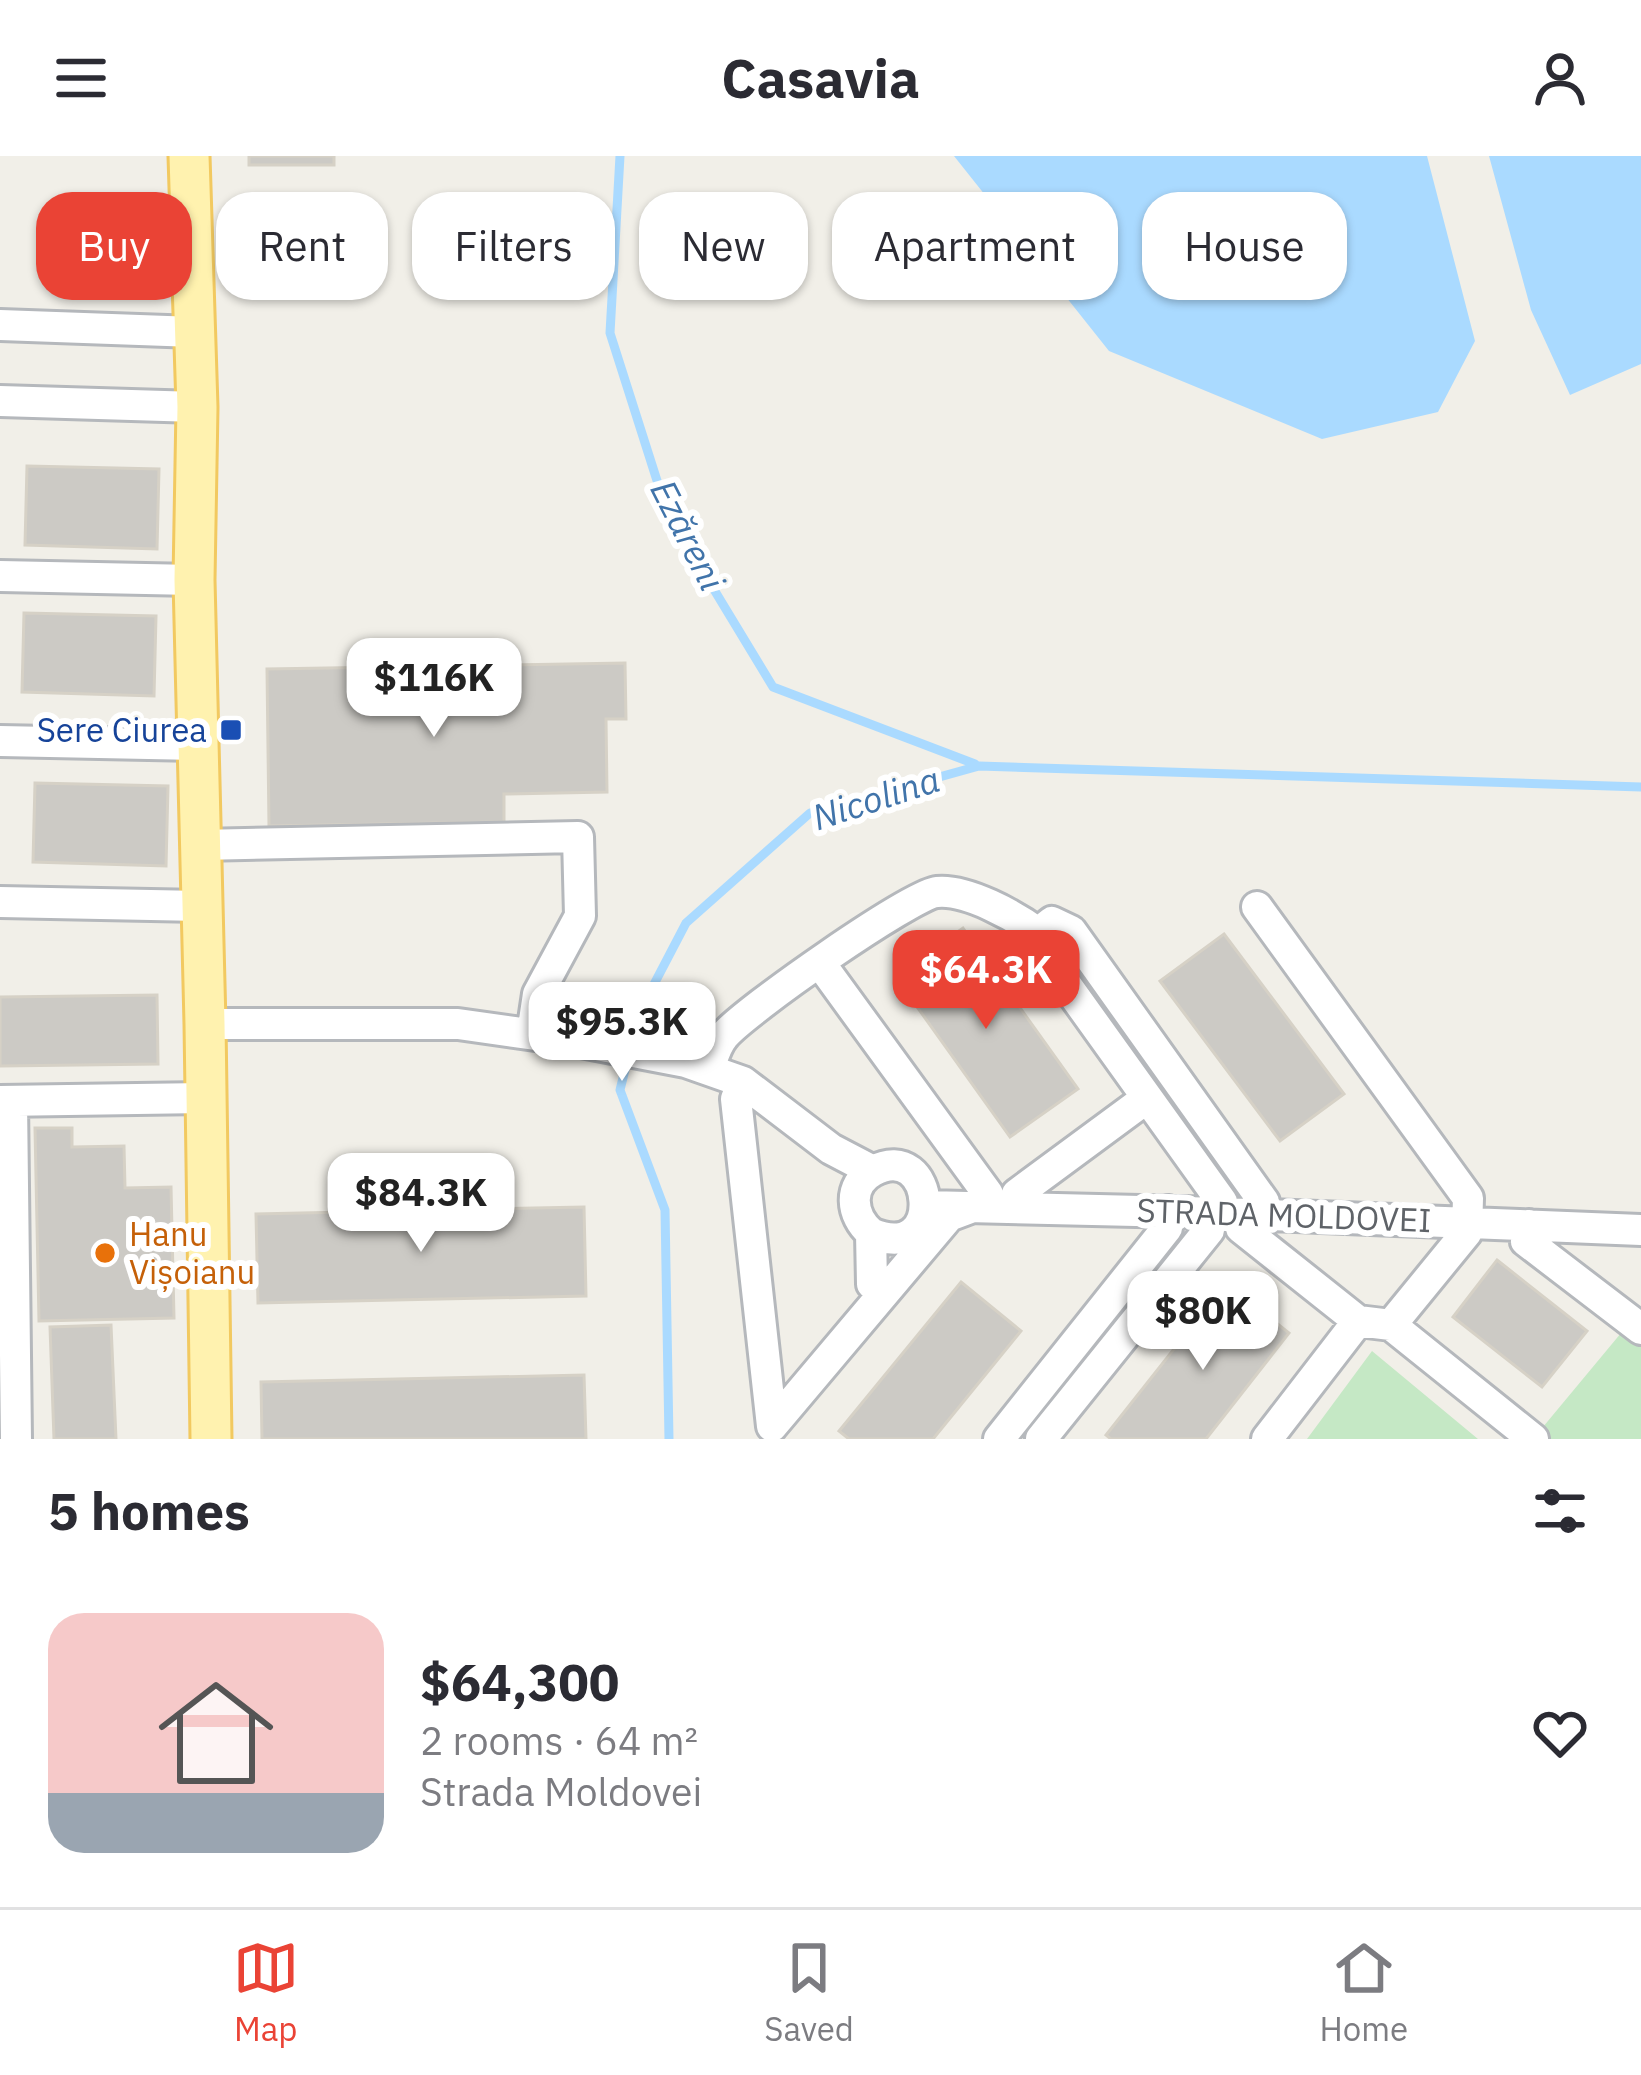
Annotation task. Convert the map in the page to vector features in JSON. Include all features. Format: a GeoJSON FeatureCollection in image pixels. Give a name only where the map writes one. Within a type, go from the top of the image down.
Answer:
{"type":"FeatureCollection","features":[{"type":"Feature","properties":{"kind":"main road"},"geometry":{"type":"LineString","coordinates":[[189,156],[197,407],[194,580],[211,1439]]}},
{"type":"Feature","properties":{"kind":"street"},"geometry":{"type":"LineString","coordinates":[[0,325],[195,332]]}},
{"type":"Feature","properties":{"kind":"street"},"geometry":{"type":"LineString","coordinates":[[0,401],[197,407]]}},
{"type":"Feature","properties":{"kind":"street"},"geometry":{"type":"LineString","coordinates":[[0,576],[194,580]]}},
{"type":"Feature","properties":{"kind":"street"},"geometry":{"type":"LineString","coordinates":[[0,741],[198,745]]}},
{"type":"Feature","properties":{"kind":"street"},"geometry":{"type":"LineString","coordinates":[[200,845],[578,837],[580,916],[538,994],[532,1034]]}},
{"type":"Feature","properties":{"kind":"street"},"geometry":{"type":"LineString","coordinates":[[697,1066],[724,1035],[820,963],[895,912],[936,892],[974,898],[1013,915],[1038,933],[1042,951],[1241,1228],[1358,1322],[1391,1325],[1533,1439]]}},
{"type":"Feature","properties":{"kind":"street"},"geometry":{"type":"LineString","coordinates":[[0,902],[201,906]]}},
{"type":"Feature","properties":{"kind":"street"},"geometry":{"type":"LineString","coordinates":[[1257,908],[1468,1198],[1467,1232],[1391,1325]]}},
{"type":"Feature","properties":{"kind":"street"},"geometry":{"type":"LineString","coordinates":[[1038,933],[1052,922],[1071,931],[1264,1202],[1209,1230],[1041,1439]]}},
{"type":"Feature","properties":{"kind":"street"},"geometry":{"type":"LineString","coordinates":[[820,963],[993,1207]]}},
{"type":"Feature","properties":{"kind":"street"},"geometry":{"type":"LineString","coordinates":[[205,1024],[458,1024],[571,1040],[697,1066],[743,1082],[831,1148],[864,1182]]}},
{"type":"Feature","properties":{"kind":"street"},"geometry":{"type":"LineString","coordinates":[[743,1082],[736,1099],[772,1426],[882,1294],[920,1229],[922,1184],[905,1169],[895,1166],[864,1182],[854,1208],[857,1217],[871,1233],[895,1239],[906,1235],[920,1229],[949,1216],[993,1207],[1017,1194],[1147,1097]]}},
{"type":"Feature","properties":{"kind":"street"},"geometry":{"type":"LineString","coordinates":[[16,1439],[6,1101],[205,1098]]}},
{"type":"Feature","properties":{"kind":"street","name":"STRADA MOLDOVEI"},"geometry":{"type":"LineString","coordinates":[[920,1229],[993,1207],[1641,1230]]}},
{"type":"Feature","properties":{"kind":"street"},"geometry":{"type":"LineString","coordinates":[[999,1439],[1167,1228],[1168,1211]]}},
{"type":"Feature","properties":{"kind":"street"},"geometry":{"type":"LineString","coordinates":[[1528,1225],[1526,1240],[1641,1329]]}},
{"type":"Feature","properties":{"kind":"street"},"geometry":{"type":"LineString","coordinates":[[871,1233],[872,1284],[882,1294]]}},
{"type":"Feature","properties":{"kind":"street"},"geometry":{"type":"LineString","coordinates":[[1267,1439],[1358,1322]]}},
{"type":"Feature","properties":{"kind":"green space"},"geometry":{"type":"Polygon","coordinates":[[[1641,1309],[1641,1439],[1533,1439],[1641,1309]]]}},
{"type":"Feature","properties":{"kind":"green space"},"geometry":{"type":"Polygon","coordinates":[[[1372,1351],[1478,1439],[1307,1439],[1372,1351]]]}},
{"type":"Feature","properties":{"kind":"water"},"geometry":{"type":"Polygon","coordinates":[[[954,156],[1427,156],[1475,341],[1438,412],[1322,439],[1109,351],[1068,300],[1118,300],[1118,192],[983,192],[954,156]]]}},
{"type":"Feature","properties":{"kind":"water"},"geometry":{"type":"Polygon","coordinates":[[[1489,156],[1641,156],[1641,364],[1570,395],[1531,310],[1489,156]]]}},
{"type":"Feature","properties":{"kind":"building"},"geometry":{"type":"Polygon","coordinates":[[[249,156],[334,156],[334,165],[249,165],[249,156]]]}},
{"type":"Feature","properties":{"kind":"building"},"geometry":{"type":"Polygon","coordinates":[[[27,466],[159,469],[157,549],[25,545],[27,466]]]}},
{"type":"Feature","properties":{"kind":"building"},"geometry":{"type":"Polygon","coordinates":[[[24,613],[156,616],[154,696],[22,692],[24,613]]]}},
{"type":"Feature","properties":{"kind":"building"},"geometry":{"type":"Polygon","coordinates":[[[625,663],[626,719],[606,719],[607,792],[504,794],[504,822],[269,826],[267,669],[625,663]]]}},
{"type":"Feature","properties":{"kind":"building"},"geometry":{"type":"Polygon","coordinates":[[[35,783],[168,786],[166,866],[33,862],[35,783]]]}},
{"type":"Feature","properties":{"kind":"building"},"geometry":{"type":"Polygon","coordinates":[[[963,928],[1078,1089],[1010,1137],[895,976],[963,928]]]}},
{"type":"Feature","properties":{"kind":"building"},"geometry":{"type":"Polygon","coordinates":[[[1224,934],[1344,1094],[1280,1141],[1160,981],[1224,934]]]}},
{"type":"Feature","properties":{"kind":"building"},"geometry":{"type":"Polygon","coordinates":[[[157,995],[158,1064],[0,1066],[0,997],[157,995]]]}},
{"type":"Feature","properties":{"kind":"building","name":"Hanu Vișoianu"},"geometry":{"type":"Polygon","coordinates":[[[35,1128],[72,1128],[72,1147],[124,1146],[125,1188],[171,1187],[174,1318],[39,1321],[35,1128]]]}},
{"type":"Feature","properties":{"kind":"building"},"geometry":{"type":"Polygon","coordinates":[[[584,1207],[586,1296],[258,1303],[256,1214],[584,1207]]]}},
{"type":"Feature","properties":{"kind":"building"},"geometry":{"type":"Polygon","coordinates":[[[1497,1260],[1587,1331],[1542,1387],[1453,1317],[1497,1260]]]}},
{"type":"Feature","properties":{"kind":"building"},"geometry":{"type":"Polygon","coordinates":[[[961,1282],[1021,1331],[933,1439],[849,1439],[839,1431],[961,1282]]]}},
{"type":"Feature","properties":{"kind":"building"},"geometry":{"type":"Polygon","coordinates":[[[1226,1283],[1289,1333],[1206,1439],[1111,1439],[1106,1435],[1226,1283]]]}},
{"type":"Feature","properties":{"kind":"building"},"geometry":{"type":"Polygon","coordinates":[[[111,1325],[116,1439],[54,1439],[50,1327],[111,1325]]]}},
{"type":"Feature","properties":{"kind":"building"},"geometry":{"type":"Polygon","coordinates":[[[584,1375],[586,1439],[262,1439],[261,1382],[584,1375]]]}},
{"type":"Feature","properties":{"kind":"waterway","name":"Ezăreni"},"geometry":{"type":"LineString","coordinates":[[620,156],[610,333],[667,512],[773,687],[975,764]]}},
{"type":"Feature","properties":{"kind":"waterway","name":"Nicolina"},"geometry":{"type":"LineString","coordinates":[[669,1439],[665,1210],[620,1090],[639,1013],[686,923],[810,813],[979,766],[1641,787]]}},
{"type":"Feature","properties":{"kind":"place","name":"Sere Ciurea"},"geometry":{"type":"Point","coordinates":[231,730]}},
{"type":"Feature","properties":{"kind":"place","name":"Hanu Vișoianu"},"geometry":{"type":"Point","coordinates":[105,1253]}}]}
